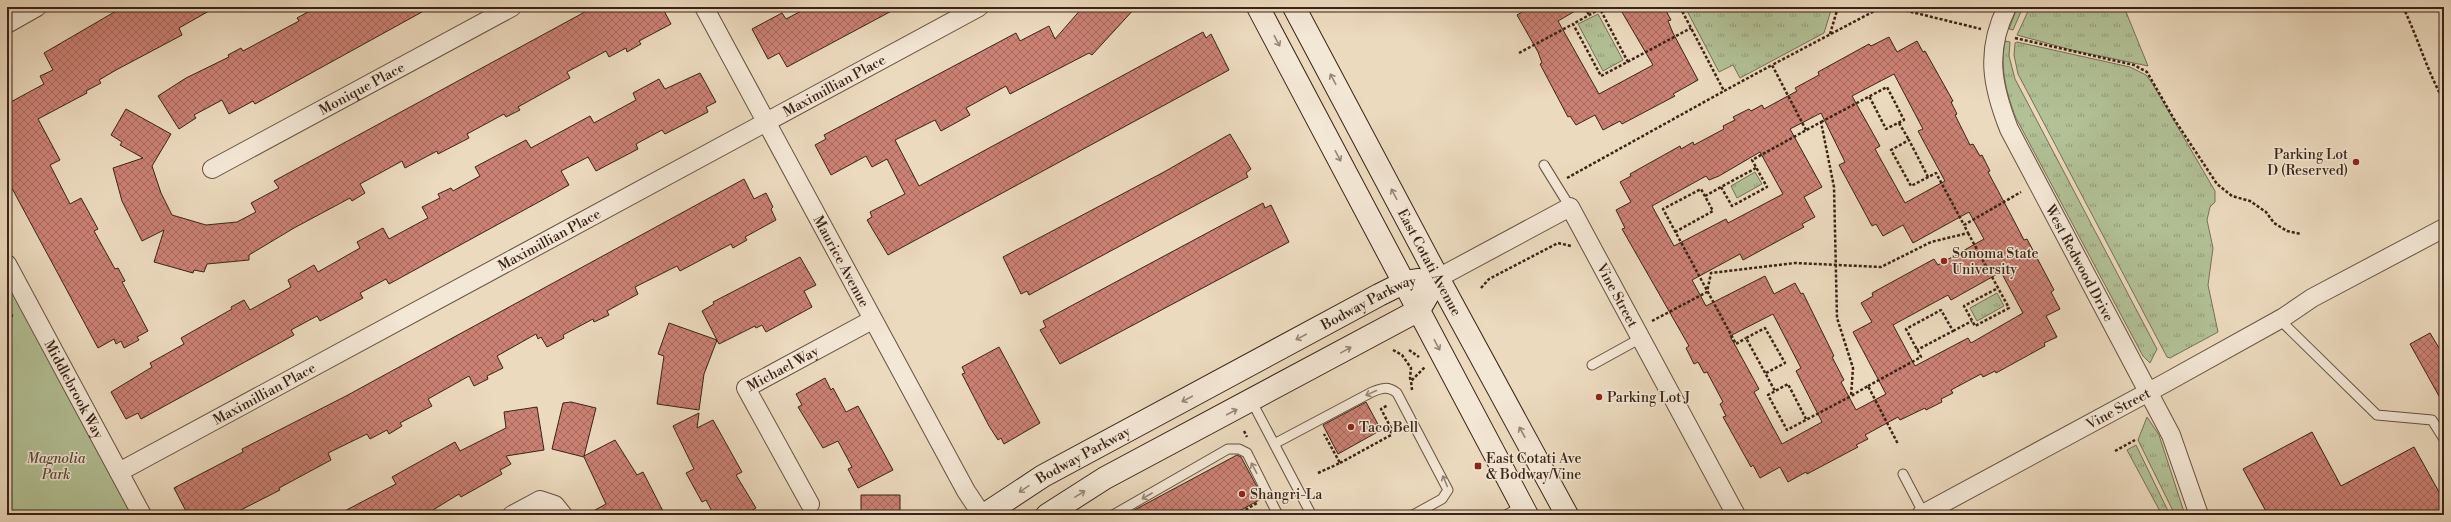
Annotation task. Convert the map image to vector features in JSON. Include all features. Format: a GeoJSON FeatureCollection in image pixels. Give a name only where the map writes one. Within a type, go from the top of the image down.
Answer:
{"type":"FeatureCollection","features":[{"type":"Feature","properties":{"kind":"main road"},"geometry":{"type":"LineString","coordinates":[[1258,7],[1405,282],[1519,512]]}},
{"type":"Feature","properties":{"kind":"main road","name":"East Cotati Avenue"},"geometry":{"type":"LineString","coordinates":[[1294,7],[1438,278],[1567,515]]}},
{"type":"Feature","properties":{"kind":"main road","name":"Bodway Parkway"},"geometry":{"type":"LineString","coordinates":[[983,515],[1043,476],[1405,282],[1438,278]]}},
{"type":"Feature","properties":{"kind":"main road","name":"Bodway Parkway"},"geometry":{"type":"LineString","coordinates":[[1048,515],[1105,478],[1252,402],[1419,310],[1438,278]]}},
{"type":"Feature","properties":{"kind":"street"},"geometry":{"type":"LineString","coordinates":[[7,24],[38,7]]}},
{"type":"Feature","properties":{"kind":"street","name":"Monique Place"},"geometry":{"type":"LineString","coordinates":[[212,169],[512,7]]}},
{"type":"Feature","properties":{"kind":"street","name":"Maurice Avenue"},"geometry":{"type":"LineString","coordinates":[[704,7],[872,320],[966,491],[983,515]]}},
{"type":"Feature","properties":{"kind":"street","name":"Maximillian Place"},"geometry":{"type":"LineString","coordinates":[[119,472],[979,7]]}},
{"type":"Feature","properties":{"kind":"street","name":"West Redwood Drive"},"geometry":{"type":"LineString","coordinates":[[2007,7],[1994,42],[1992,58],[1993,80],[2000,105],[2010,129],[2150,391],[2171,435],[2199,515]]}},
{"type":"Feature","properties":{"kind":"street"},"geometry":{"type":"LineString","coordinates":[[1438,278],[1570,207]]}},
{"type":"Feature","properties":{"kind":"street","name":"Vine Street"},"geometry":{"type":"LineString","coordinates":[[1570,207],[1736,515]]}},
{"type":"Feature","properties":{"kind":"street","name":"Vine Street"},"geometry":{"type":"LineString","coordinates":[[1923,514],[2150,391],[2279,319],[2312,298],[2444,228]]}},
{"type":"Feature","properties":{"kind":"street","name":"Middlebrook Way"},"geometry":{"type":"LineString","coordinates":[[7,264],[142,515]]}},
{"type":"Feature","properties":{"kind":"street","name":"Michael Way"},"geometry":{"type":"LineString","coordinates":[[810,504],[746,388],[872,320]]}},
{"type":"Feature","properties":{"kind":"street"},"geometry":{"type":"LineString","coordinates":[[512,515],[540,500],[555,505],[564,515]]}},
{"type":"Feature","properties":{"kind":"lane"},"geometry":{"type":"LineString","coordinates":[[1544,165],[1570,207]]}},
{"type":"Feature","properties":{"kind":"lane"},"geometry":{"type":"LineString","coordinates":[[2279,319],[2377,415],[2432,420],[2444,439]]}},
{"type":"Feature","properties":{"kind":"lane"},"geometry":{"type":"LineString","coordinates":[[1592,365],[1641,338]]}},
{"type":"Feature","properties":{"kind":"lane"},"geometry":{"type":"LineString","coordinates":[[1274,444],[1372,392],[1383,388],[1391,388],[1397,392],[1448,490],[1442,499],[1413,515]]}},
{"type":"Feature","properties":{"kind":"lane"},"geometry":{"type":"LineString","coordinates":[[1252,402],[1310,512]]}},
{"type":"Feature","properties":{"kind":"lane"},"geometry":{"type":"LineString","coordinates":[[1113,515],[1228,449],[1239,449],[1246,454],[1278,515]]}},
{"type":"Feature","properties":{"kind":"lane"},"geometry":{"type":"LineString","coordinates":[[1903,474],[1923,514]]}},
{"type":"Feature","properties":{"kind":"path"},"geometry":{"type":"LineString","coordinates":[[1585,7],[1589,15]]}},
{"type":"Feature","properties":{"kind":"path"},"geometry":{"type":"LineString","coordinates":[[1680,7],[1724,91]]}},
{"type":"Feature","properties":{"kind":"path"},"geometry":{"type":"LineString","coordinates":[[1830,34],[1838,7]]}},
{"type":"Feature","properties":{"kind":"path"},"geometry":{"type":"LineString","coordinates":[[1567,178],[1724,91],[1882,7]]}},
{"type":"Feature","properties":{"kind":"path"},"geometry":{"type":"LineString","coordinates":[[1891,7],[1987,30]]}},
{"type":"Feature","properties":{"kind":"path"},"geometry":{"type":"LineString","coordinates":[[2403,7],[2419,40],[2430,74],[2444,101]]}},
{"type":"Feature","properties":{"kind":"path"},"geometry":{"type":"LineString","coordinates":[[1519,52],[1600,9],[1628,62]]}},
{"type":"Feature","properties":{"kind":"path"},"geometry":{"type":"LineString","coordinates":[[1573,24],[1601,76],[1691,28]]}},
{"type":"Feature","properties":{"kind":"path"},"geometry":{"type":"LineString","coordinates":[[2013,38],[2134,66],[2147,72],[2174,119],[2216,184],[2232,196],[2250,201],[2266,212],[2274,223],[2287,231],[2301,234]]}},
{"type":"Feature","properties":{"kind":"path"},"geometry":{"type":"LineString","coordinates":[[1772,65],[1806,130]]}},
{"type":"Feature","properties":{"kind":"path"},"geometry":{"type":"LineString","coordinates":[[1721,187],[1732,206],[1767,187],[1752,160],[1806,130],[1869,96],[1887,87],[1904,120],[1886,130],[1869,96]]}},
{"type":"Feature","properties":{"kind":"path"},"geometry":{"type":"LineString","coordinates":[[1821,122],[1834,187],[1837,318],[1853,368],[1851,396]]}},
{"type":"Feature","properties":{"kind":"path"},"geometry":{"type":"LineString","coordinates":[[1899,123],[1928,177]]}},
{"type":"Feature","properties":{"kind":"path"},"geometry":{"type":"LineString","coordinates":[[1909,140],[1892,150],[1911,186],[1936,173],[2009,308],[1975,326],[1964,306],[1998,288]]}},
{"type":"Feature","properties":{"kind":"path"},"geometry":{"type":"LineString","coordinates":[[1705,196],[1756,168]]}},
{"type":"Feature","properties":{"kind":"path"},"geometry":{"type":"LineString","coordinates":[[1964,225],[2027,188]]}},
{"type":"Feature","properties":{"kind":"path"},"geometry":{"type":"LineString","coordinates":[[1676,232],[1713,211],[1701,189],[1663,209],[1736,344],[1765,328],[1784,363],[1766,373]]}},
{"type":"Feature","properties":{"kind":"path"},"geometry":{"type":"LineString","coordinates":[[1708,292],[1711,273],[1795,263],[1881,267],[1932,242],[1968,232]]}},
{"type":"Feature","properties":{"kind":"path"},"geometry":{"type":"LineString","coordinates":[[1481,288],[1489,279],[1558,243],[1570,246],[1574,245]]}},
{"type":"Feature","properties":{"kind":"path"},"geometry":{"type":"LineString","coordinates":[[1649,322],[1708,292]]}},
{"type":"Feature","properties":{"kind":"path"},"geometry":{"type":"LineString","coordinates":[[1806,420],[1788,384],[1768,395],[1787,430],[1806,420],[1851,396],[1921,357],[1906,329],[1941,310],[1952,331]]}},
{"type":"Feature","properties":{"kind":"path"},"geometry":{"type":"LineString","coordinates":[[7,314],[13,316]]}},
{"type":"Feature","properties":{"kind":"path"},"geometry":{"type":"LineString","coordinates":[[1917,350],[1972,321]]}},
{"type":"Feature","properties":{"kind":"path"},"geometry":{"type":"LineString","coordinates":[[1746,338],[1775,391]]}},
{"type":"Feature","properties":{"kind":"path"},"geometry":{"type":"LineString","coordinates":[[1393,350],[1402,355],[1411,368],[1411,381]]}},
{"type":"Feature","properties":{"kind":"path"},"geometry":{"type":"LineString","coordinates":[[1409,350],[1414,353]]}},
{"type":"Feature","properties":{"kind":"path"},"geometry":{"type":"LineString","coordinates":[[1868,386],[1898,444]]}},
{"type":"Feature","properties":{"kind":"path"},"geometry":{"type":"LineString","coordinates":[[1318,473],[1391,436],[1392,428],[1381,409],[1393,402]]}},
{"type":"Feature","properties":{"kind":"path"},"geometry":{"type":"LineString","coordinates":[[1322,429],[1340,463]]}},
{"type":"Feature","properties":{"kind":"path"},"geometry":{"type":"LineString","coordinates":[[2115,451],[2135,440]]}},
{"type":"Feature","properties":{"kind":"path"},"geometry":{"type":"LineString","coordinates":[[1237,515],[1264,499]]}},
{"type":"Feature","properties":{"kind":"green space"},"geometry":{"type":"Polygon","coordinates":[[[1685,7],[1832,7],[1824,33],[1740,78],[1733,65],[1719,72],[1685,7]]]}},
{"type":"Feature","properties":{"kind":"green space"},"geometry":{"type":"Polygon","coordinates":[[[2023,7],[2013,30],[2009,29],[2017,8],[2023,7]]]}},
{"type":"Feature","properties":{"kind":"green space"},"geometry":{"type":"Polygon","coordinates":[[[2030,7],[2124,7],[2148,66],[2072,50],[2017,35],[2030,7]]]}},
{"type":"Feature","properties":{"kind":"green space"},"geometry":{"type":"Polygon","coordinates":[[[1598,14],[1623,60],[1603,71],[1578,24],[1598,14]]]}},
{"type":"Feature","properties":{"kind":"green space"},"geometry":{"type":"Polygon","coordinates":[[[2005,41],[2010,42],[2009,56],[2015,79],[2157,349],[2150,363],[2143,356],[2016,118],[2009,99],[2005,80],[2003,60],[2005,41]]]}},
{"type":"Feature","properties":{"kind":"green space"},"geometry":{"type":"Polygon","coordinates":[[[2017,42],[2130,67],[2146,75],[2152,83],[2215,191],[2215,202],[2210,207],[2207,220],[2213,248],[2208,285],[2218,332],[2170,358],[2167,357],[2018,74],[2014,55],[2015,43],[2017,42]]]}},
{"type":"Feature","properties":{"kind":"green space"},"geometry":{"type":"Polygon","coordinates":[[[1755,172],[1762,184],[1737,198],[1731,186],[1755,172]]]}},
{"type":"Feature","properties":{"kind":"green space","name":"Magnolia Park"},"geometry":{"type":"Polygon","coordinates":[[[7,273],[138,515],[7,515],[7,273]]]}},
{"type":"Feature","properties":{"kind":"green space"},"geometry":{"type":"Polygon","coordinates":[[[1997,293],[2004,306],[1977,321],[1970,308],[1997,293]]]}},
{"type":"Feature","properties":{"kind":"green space"},"geometry":{"type":"Polygon","coordinates":[[[2147,417],[2159,435],[2185,515],[2175,515],[2138,440],[2147,417]]]}},
{"type":"Feature","properties":{"kind":"green space"},"geometry":{"type":"Polygon","coordinates":[[[2136,445],[2170,515],[2162,515],[2127,450],[2136,445]]]}},
{"type":"Feature","properties":{"kind":"building"},"geometry":{"type":"Polygon","coordinates":[[[123,7],[216,7],[179,28],[182,35],[116,70],[99,80],[101,83],[86,91],[87,93],[38,119],[60,160],[50,165],[70,204],[81,198],[98,229],[94,231],[115,269],[118,268],[125,281],[122,282],[148,331],[137,337],[139,340],[124,348],[121,341],[116,344],[114,339],[98,348],[7,179],[7,104],[44,84],[40,76],[53,70],[44,53],[123,7]]]}},
{"type":"Feature","properties":{"kind":"building"},"geometry":{"type":"Polygon","coordinates":[[[317,7],[431,7],[255,104],[253,101],[229,114],[222,100],[194,115],[196,118],[179,129],[158,96],[186,78],[229,57],[228,55],[241,48],[243,51],[299,21],[297,18],[317,7]]]}},
{"type":"Feature","properties":{"kind":"building"},"geometry":{"type":"Polygon","coordinates":[[[594,7],[662,7],[671,24],[639,41],[641,44],[627,52],[626,48],[609,57],[606,51],[567,72],[570,78],[518,107],[520,110],[506,117],[504,114],[467,134],[469,138],[438,154],[437,151],[405,168],[402,161],[360,184],[365,193],[352,201],[350,198],[294,228],[249,255],[249,260],[207,264],[204,272],[194,270],[193,273],[154,262],[164,230],[142,241],[122,201],[113,168],[143,158],[120,145],[122,142],[111,135],[126,109],[171,134],[152,166],[161,193],[172,215],[206,225],[237,222],[256,212],[251,203],[279,188],[274,181],[594,7]]]}},
{"type":"Feature","properties":{"kind":"building"},"geometry":{"type":"Polygon","coordinates":[[[809,7],[899,7],[787,67],[779,53],[768,59],[752,29],[782,13],[786,19],[809,7]]]}},
{"type":"Feature","properties":{"kind":"building"},"geometry":{"type":"Polygon","coordinates":[[[1083,7],[1136,7],[1092,55],[1089,53],[1010,94],[1006,86],[966,108],[970,115],[941,131],[935,120],[895,140],[919,186],[1203,32],[1206,38],[1211,34],[1229,70],[888,255],[867,220],[872,217],[870,212],[905,194],[887,159],[872,167],[866,156],[831,175],[815,145],[826,139],[824,135],[1016,33],[1020,41],[1049,26],[1055,39],[1083,7]]]}},
{"type":"Feature","properties":{"kind":"building"},"geometry":{"type":"Polygon","coordinates":[[[1519,7],[1582,7],[1558,21],[1599,94],[1653,65],[1619,7],[1664,7],[1671,20],[1668,21],[1673,33],[1698,80],[1673,94],[1675,96],[1622,124],[1620,121],[1603,130],[1595,115],[1576,125],[1570,116],[1568,117],[1540,64],[1542,63],[1538,52],[1517,15],[1522,12],[1519,7]]]}},
{"type":"Feature","properties":{"kind":"building"},"geometry":{"type":"Polygon","coordinates":[[[1889,37],[1897,52],[1917,41],[1923,52],[1925,51],[1953,101],[1951,102],[1957,114],[1955,115],[1970,145],[1973,144],[1980,156],[1982,155],[1990,171],[1988,172],[2024,240],[2027,239],[2054,290],[2051,292],[2060,309],[2046,316],[2057,337],[2044,343],[2045,346],[1996,373],[1995,371],[1983,377],[1981,374],[1951,390],[1953,393],[1941,399],[1942,402],[1900,420],[1898,417],[1865,435],[1868,439],[1856,445],[1858,447],[1807,474],[1806,472],[1788,482],[1780,467],[1760,478],[1753,465],[1751,467],[1723,417],[1726,416],[1720,404],[1723,402],[1707,372],[1704,373],[1698,362],[1694,364],[1686,348],[1689,346],[1622,229],[1625,228],[1616,210],[1631,202],[1620,182],[1631,176],[1630,174],[1680,146],[1681,149],[1693,142],[1694,145],[1724,129],[1723,126],[1735,120],[1733,117],[1749,109],[1751,111],[1762,105],[1764,109],[1797,91],[1795,88],[1819,75],[1818,72],[1869,44],[1871,46],[1889,37]],[[1894,74],[1852,96],[1880,146],[1875,149],[1905,203],[1945,181],[1918,131],[1923,129],[1894,74]],[[1821,113],[1790,129],[1822,187],[1804,197],[1815,217],[1802,224],[1804,227],[1743,260],[1740,254],[1692,280],[1706,306],[1765,276],[1774,294],[1795,283],[1801,294],[1803,293],[1834,356],[1832,357],[1844,380],[1841,382],[1856,410],[1886,394],[1853,332],[1872,322],[1861,303],[1873,296],[1872,293],[1934,259],[1938,265],[1984,239],[1969,212],[1913,243],[1903,225],[1883,236],[1876,224],[1872,226],[1839,165],[1845,162],[1821,113]],[[1760,152],[1719,176],[1709,180],[1706,176],[1652,206],[1674,246],[1726,219],[1728,223],[1783,194],[1760,152]],[[2001,272],[1951,300],[1948,295],[1893,325],[1915,366],[1968,338],[1971,343],[2023,313],[2001,272]],[[1773,314],[1730,336],[1759,389],[1754,392],[1782,444],[1822,422],[1796,371],[1801,368],[1773,314]]]}},
{"type":"Feature","properties":{"kind":"building"},"geometry":{"type":"Polygon","coordinates":[[[700,73],[716,102],[706,107],[708,112],[665,134],[662,130],[636,144],[638,149],[596,171],[588,157],[561,171],[569,185],[389,284],[386,279],[360,293],[363,298],[320,321],[317,316],[291,330],[294,335],[141,419],[138,413],[126,419],[111,392],[152,367],[150,363],[184,344],[181,338],[232,309],[231,307],[244,300],[250,310],[291,287],[288,280],[314,265],[318,272],[360,248],[357,242],[383,228],[389,239],[428,218],[422,207],[440,198],[438,194],[451,188],[453,191],[480,176],[475,167],[526,140],[531,148],[590,116],[594,123],[636,100],[633,93],[659,79],[665,89],[700,73]]]}},
{"type":"Feature","properties":{"kind":"building"},"geometry":{"type":"Polygon","coordinates":[[[1230,134],[1251,169],[1246,173],[1248,177],[1029,295],[1027,291],[1021,294],[1003,257],[1164,172],[1230,134]]]}},
{"type":"Feature","properties":{"kind":"building"},"geometry":{"type":"Polygon","coordinates":[[[744,179],[754,199],[766,193],[773,207],[771,209],[776,220],[745,237],[747,240],[733,248],[731,244],[680,271],[677,266],[635,287],[638,294],[607,311],[609,315],[594,322],[593,319],[563,335],[564,338],[547,347],[541,337],[538,339],[536,334],[497,356],[503,368],[487,376],[488,379],[474,386],[469,376],[428,399],[432,406],[400,423],[402,426],[389,434],[387,430],[370,439],[367,434],[328,453],[331,460],[279,488],[280,490],[231,515],[188,515],[174,488],[243,452],[242,449],[346,396],[744,179]]]}},
{"type":"Feature","properties":{"kind":"building"},"geometry":{"type":"Polygon","coordinates":[[[1263,203],[1265,208],[1271,205],[1289,242],[1060,364],[1040,330],[1046,327],[1043,321],[1263,203]]]}},
{"type":"Feature","properties":{"kind":"building"},"geometry":{"type":"Polygon","coordinates":[[[800,257],[816,285],[804,291],[812,307],[766,332],[762,325],[756,328],[755,326],[719,344],[702,311],[714,304],[713,302],[800,257]]]}},
{"type":"Feature","properties":{"kind":"building"},"geometry":{"type":"Polygon","coordinates":[[[669,323],[717,340],[704,374],[699,410],[657,404],[664,356],[658,354],[669,323]]]}},
{"type":"Feature","properties":{"kind":"building"},"geometry":{"type":"Polygon","coordinates":[[[2430,333],[2439,348],[2444,345],[2444,405],[2410,344],[2430,333]]]}},
{"type":"Feature","properties":{"kind":"building"},"geometry":{"type":"Polygon","coordinates":[[[999,347],[1040,423],[1004,444],[1001,438],[998,440],[989,426],[962,374],[965,373],[962,367],[999,347]]]}},
{"type":"Feature","properties":{"kind":"building"},"geometry":{"type":"Polygon","coordinates":[[[825,378],[831,390],[833,388],[846,412],[858,406],[893,470],[858,488],[848,469],[852,467],[838,441],[823,448],[798,407],[802,405],[796,394],[825,378]]]}},
{"type":"Feature","properties":{"kind":"building"},"geometry":{"type":"Polygon","coordinates":[[[571,402],[596,408],[584,456],[615,440],[637,475],[643,472],[665,515],[586,515],[606,504],[584,457],[552,449],[563,403],[571,402]]]}},
{"type":"Feature","properties":{"kind":"building","name":"Taco Bell"},"geometry":{"type":"Polygon","coordinates":[[[1366,402],[1381,430],[1338,454],[1323,425],[1366,402]]]}},
{"type":"Feature","properties":{"kind":"building"},"geometry":{"type":"Polygon","coordinates":[[[537,407],[544,450],[506,456],[511,464],[500,470],[502,474],[461,497],[459,494],[433,510],[435,515],[337,515],[396,484],[392,477],[455,442],[460,451],[506,428],[504,412],[537,407]]]}},
{"type":"Feature","properties":{"kind":"building"},"geometry":{"type":"Polygon","coordinates":[[[699,413],[697,428],[713,420],[742,472],[736,475],[756,508],[744,515],[714,515],[706,500],[702,502],[686,473],[694,469],[673,426],[699,413]]]}},
{"type":"Feature","properties":{"kind":"building"},"geometry":{"type":"Polygon","coordinates":[[[2312,432],[2341,486],[2414,447],[2444,501],[2444,515],[2268,515],[2243,469],[2312,432]]]}},
{"type":"Feature","properties":{"kind":"building"},"geometry":{"type":"Polygon","coordinates":[[[1237,455],[1241,457],[1263,498],[1232,515],[1125,515],[1237,455]]]}},
{"type":"Feature","properties":{"kind":"building"},"geometry":{"type":"Polygon","coordinates":[[[861,495],[900,495],[900,515],[861,515],[861,495]]]}},
{"type":"Feature","properties":{"kind":"place","name":"Parking Lot D (Reserved)"},"geometry":{"type":"Point","coordinates":[2356,162]}},
{"type":"Feature","properties":{"kind":"place","name":"Sonoma State University"},"geometry":{"type":"Point","coordinates":[1944,261]}},
{"type":"Feature","properties":{"kind":"place","name":"Parking Lot J"},"geometry":{"type":"Point","coordinates":[1599,397]}},
{"type":"Feature","properties":{"kind":"place","name":"Taco Bell"},"geometry":{"type":"Point","coordinates":[1351,427]}},
{"type":"Feature","properties":{"kind":"place","name":"East Cotati Ave & Bodway/Vine"},"geometry":{"type":"Point","coordinates":[1478,466]}},
{"type":"Feature","properties":{"kind":"place","name":"Shangri-La"},"geometry":{"type":"Point","coordinates":[1242,494]}}]}
